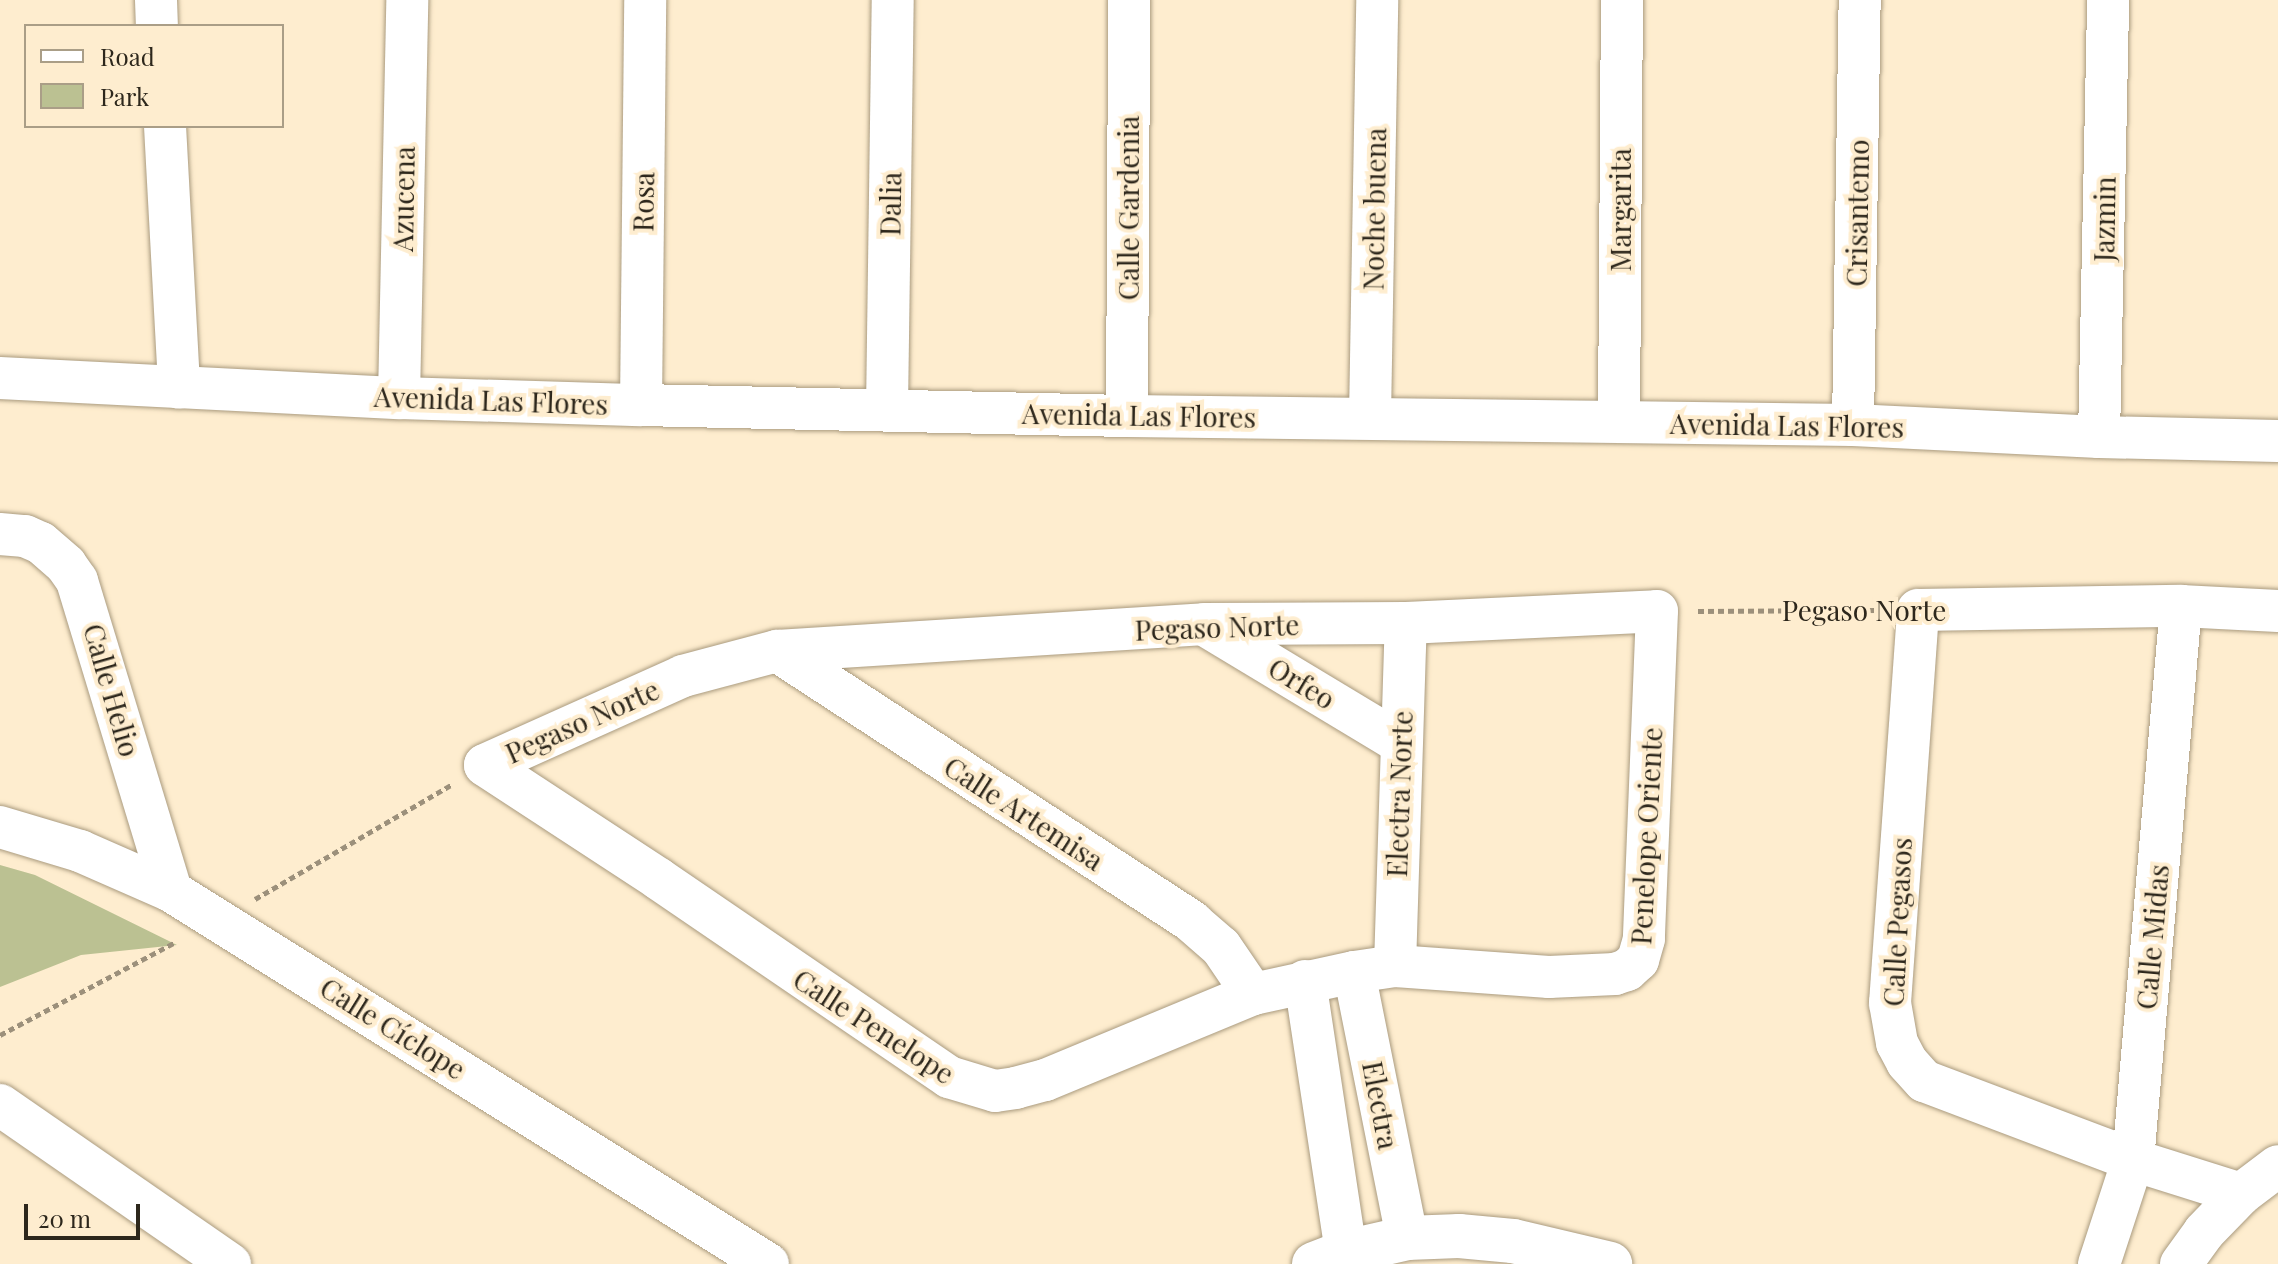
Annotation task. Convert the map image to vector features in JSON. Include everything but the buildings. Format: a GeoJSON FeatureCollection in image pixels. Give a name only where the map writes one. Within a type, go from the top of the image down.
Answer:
{"type":"FeatureCollection","features":[{"type":"Feature","properties":{"kind":"street"},"geometry":{"type":"LineString","coordinates":[[156,0],[157,24]]}},
{"type":"Feature","properties":{"kind":"street","name":"Azucena"},"geometry":{"type":"LineString","coordinates":[[399,398],[407,0]]}},
{"type":"Feature","properties":{"kind":"street","name":"Rosa"},"geometry":{"type":"LineString","coordinates":[[641,405],[645,0]]}},
{"type":"Feature","properties":{"kind":"street","name":"Dalia"},"geometry":{"type":"LineString","coordinates":[[887,409],[893,0]]}},
{"type":"Feature","properties":{"kind":"street","name":"Calle Gardenia"},"geometry":{"type":"LineString","coordinates":[[1127,416],[1129,0]]}},
{"type":"Feature","properties":{"kind":"street","name":"Noche buena"},"geometry":{"type":"LineString","coordinates":[[1370,417],[1377,0]]}},
{"type":"Feature","properties":{"kind":"street","name":"Margarita"},"geometry":{"type":"LineString","coordinates":[[1619,421],[1622,0]]}},
{"type":"Feature","properties":{"kind":"street","name":"Crisantemo"},"geometry":{"type":"LineString","coordinates":[[1853,425],[1860,0]]}},
{"type":"Feature","properties":{"kind":"street","name":"Jazmin"},"geometry":{"type":"LineString","coordinates":[[2099,437],[2108,0]]}},
{"type":"Feature","properties":{"kind":"street"},"geometry":{"type":"LineString","coordinates":[[165,128],[179,388]]}},
{"type":"Feature","properties":{"kind":"street","name":"Avenida Las Flores"},"geometry":{"type":"LineString","coordinates":[[0,378],[399,398],[641,405],[1127,416],[1853,425],[2099,437],[2278,441]]}},
{"type":"Feature","properties":{"kind":"street","name":"Calle Helio"},"geometry":{"type":"LineString","coordinates":[[0,534],[25,536],[41,543],[66,565],[77,581],[171,891]]}},
{"type":"Feature","properties":{"kind":"street","name":"Pegaso Norte"},"geometry":{"type":"LineString","coordinates":[[1918,610],[2181,606],[2278,611]]}},
{"type":"Feature","properties":{"kind":"street","name":"Calle Midas"},"geometry":{"type":"LineString","coordinates":[[2099,1264],[2133,1160],[2181,606]]}},
{"type":"Feature","properties":{"kind":"street","name":"Calle Pegasos"},"geometry":{"type":"LineString","coordinates":[[1918,610],[1890,1003],[1897,1043],[1907,1062],[1924,1081],[2133,1160],[2241,1194]]}},
{"type":"Feature","properties":{"kind":"street","name":"Pegaso Norte"},"geometry":{"type":"LineString","coordinates":[[485,765],[683,676],[777,651],[1204,624],[1406,623],[1657,611]]}},
{"type":"Feature","properties":{"kind":"street","name":"Penelope Oriente"},"geometry":{"type":"LineString","coordinates":[[1305,981],[1375,969],[1549,977],[1615,974],[1627,970],[1638,960],[1644,939],[1657,611]]}},
{"type":"Feature","properties":{"kind":"street","name":"Electra Norte"},"geometry":{"type":"LineString","coordinates":[[1375,969],[1399,742],[1406,623]]}},
{"type":"Feature","properties":{"kind":"street","name":"Orfeo"},"geometry":{"type":"LineString","coordinates":[[1204,624],[1399,742]]}},
{"type":"Feature","properties":{"kind":"street","name":"Calle Artemisa"},"geometry":{"type":"LineString","coordinates":[[777,651],[1192,922],[1221,947],[1253,994]]}},
{"type":"Feature","properties":{"kind":"street","name":"Calle Penelope"},"geometry":{"type":"LineString","coordinates":[[485,765],[659,879],[838,1004],[949,1077],[968,1085],[995,1091],[1045,1080],[1253,994],[1305,981]]}},
{"type":"Feature","properties":{"kind":"street","name":"Calle Cíclope"},"geometry":{"type":"LineString","coordinates":[[0,827],[80,851],[171,891],[768,1264]]}},
{"type":"Feature","properties":{"kind":"street","name":"Electra"},"geometry":{"type":"LineString","coordinates":[[1375,969],[1407,1238]]}},
{"type":"Feature","properties":{"kind":"street"},"geometry":{"type":"LineString","coordinates":[[1305,981],[1330,1258],[1407,1238],[1459,1236],[1513,1241],[1610,1264]]}},
{"type":"Feature","properties":{"kind":"street"},"geometry":{"type":"LineString","coordinates":[[0,1105],[227,1263]]}},
{"type":"Feature","properties":{"kind":"street"},"geometry":{"type":"LineString","coordinates":[[2181,1264],[2204,1232],[2241,1194],[2278,1166]]}},
{"type":"Feature","properties":{"kind":"path","name":"Pegaso Norte"},"geometry":{"type":"LineString","coordinates":[[1657,611],[1918,610]]}},
{"type":"Feature","properties":{"kind":"path","name":"Pegaso Norte"},"geometry":{"type":"LineString","coordinates":[[0,1035],[220,919],[485,765]]}},
{"type":"Feature","properties":{"kind":"green space"},"geometry":{"type":"Polygon","coordinates":[[[0,865],[35,875],[177,945],[81,955],[0,987],[0,865]]]}}]}
